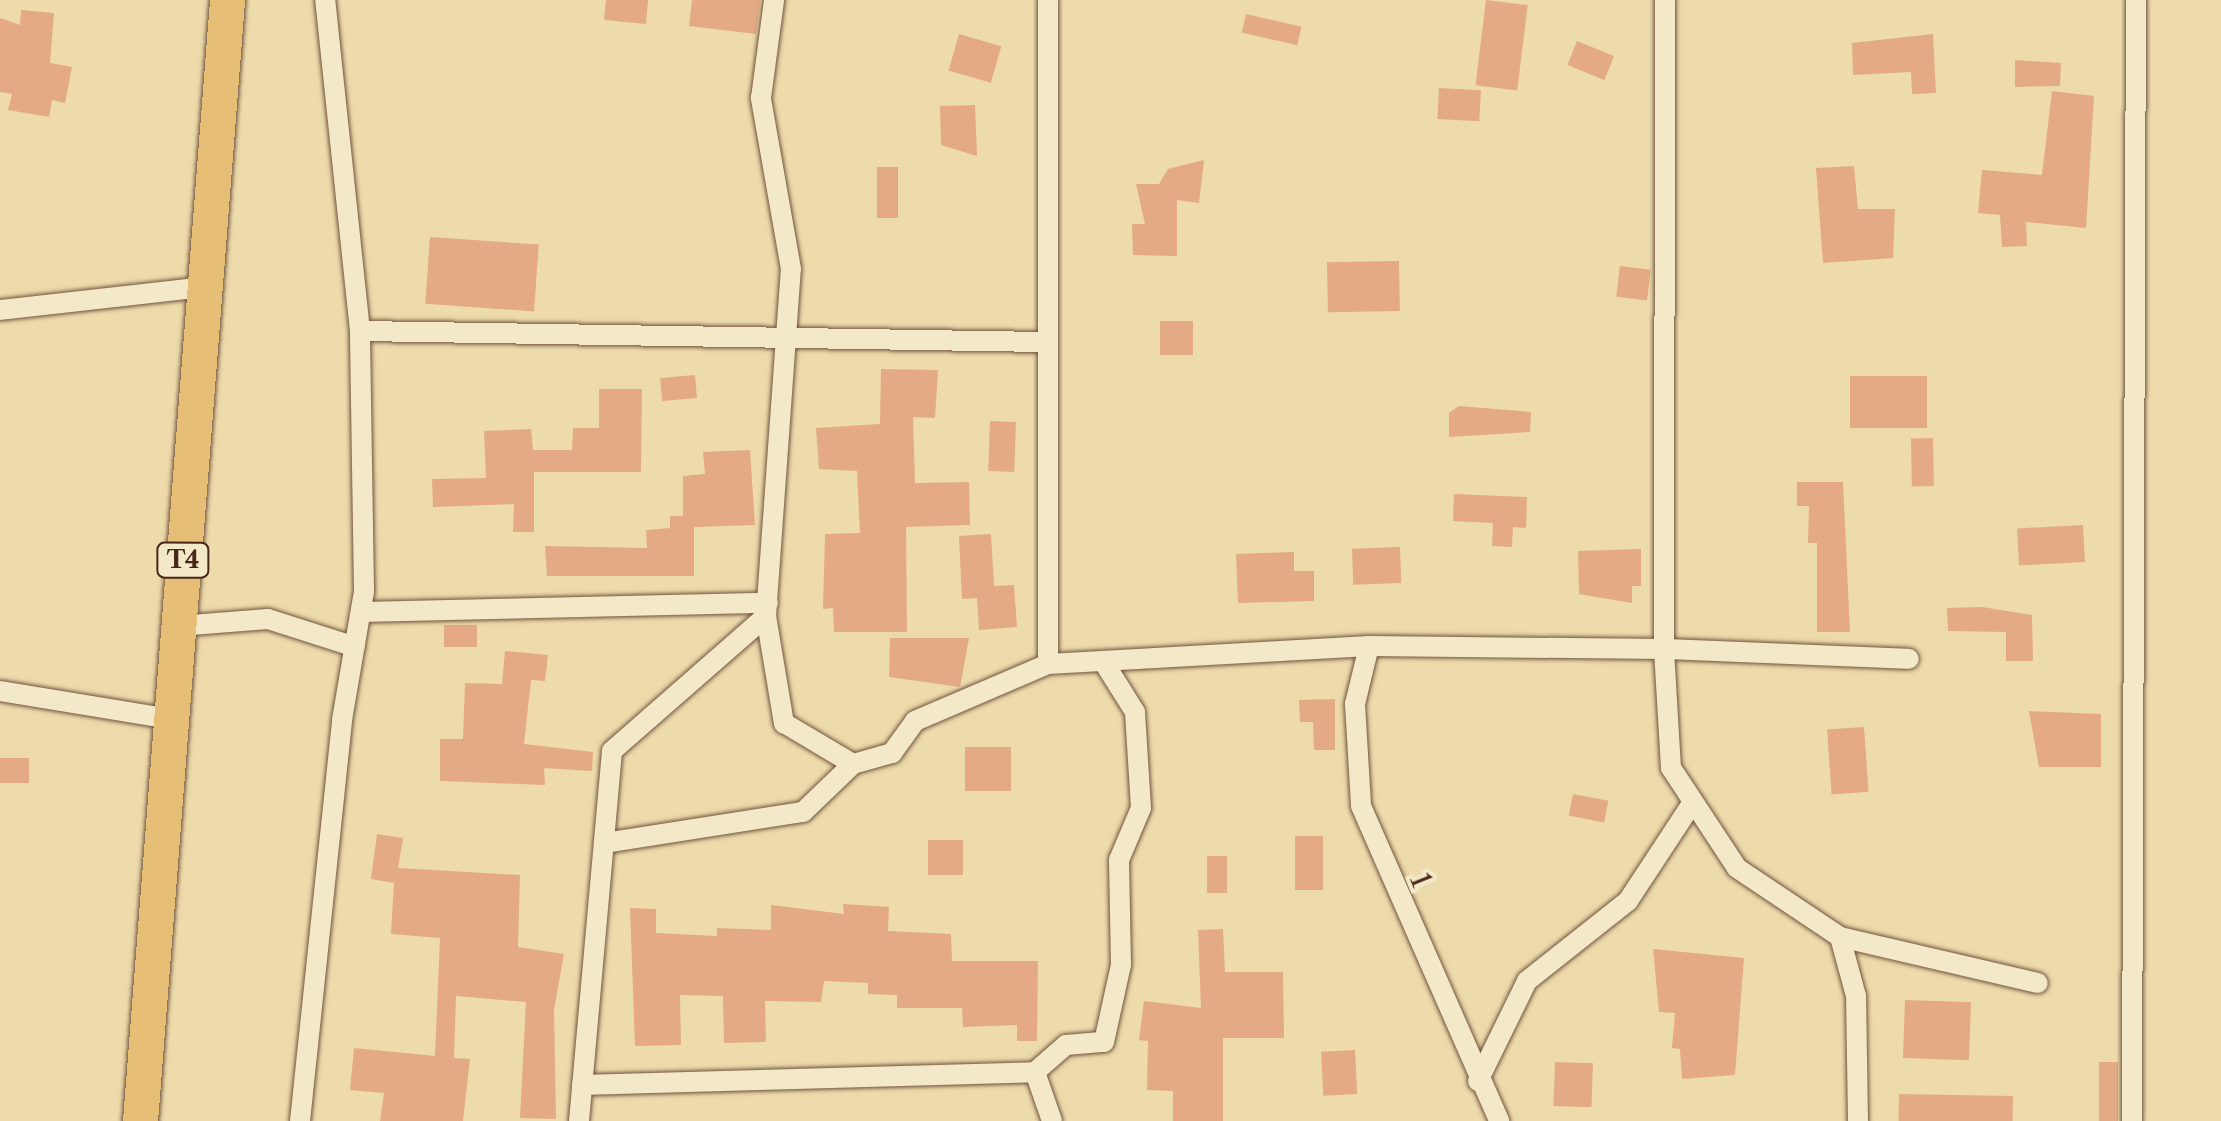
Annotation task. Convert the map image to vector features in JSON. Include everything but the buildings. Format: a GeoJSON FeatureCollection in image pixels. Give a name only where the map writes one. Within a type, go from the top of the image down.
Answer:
{"type":"FeatureCollection","features":[{"type":"Feature","properties":{"kind":"highway","name":"T4"},"geometry":{"type":"LineString","coordinates":[[140,1121],[227,0]]}},
{"type":"Feature","properties":{"kind":"street"},"geometry":{"type":"LineString","coordinates":[[300,1121],[361,612],[360,331],[325,0]]}},
{"type":"Feature","properties":{"kind":"street"},"geometry":{"type":"LineString","coordinates":[[774,0],[761,98],[791,268],[767,610],[784,723],[853,764]]}},
{"type":"Feature","properties":{"kind":"street"},"geometry":{"type":"LineString","coordinates":[[1048,0],[1048,664]]}},
{"type":"Feature","properties":{"kind":"street"},"geometry":{"type":"LineString","coordinates":[[1665,0],[1664,649],[1671,768],[1736,868],[1840,937],[2038,983]]}},
{"type":"Feature","properties":{"kind":"street"},"geometry":{"type":"LineString","coordinates":[[2132,1121],[2136,0]]}},
{"type":"Feature","properties":{"kind":"street"},"geometry":{"type":"LineString","coordinates":[[0,310],[205,286]]}},
{"type":"Feature","properties":{"kind":"street"},"geometry":{"type":"LineString","coordinates":[[360,331],[783,341],[1046,342]]}},
{"type":"Feature","properties":{"kind":"street"},"geometry":{"type":"LineString","coordinates":[[361,612],[767,610]]}},
{"type":"Feature","properties":{"kind":"street"},"geometry":{"type":"LineString","coordinates":[[579,1121],[612,751],[767,610]]}},
{"type":"Feature","properties":{"kind":"street"},"geometry":{"type":"LineString","coordinates":[[178,626],[268,619],[354,648]]}},
{"type":"Feature","properties":{"kind":"street"},"geometry":{"type":"LineString","coordinates":[[604,843],[804,812],[853,764],[892,753],[914,721],[1048,664],[1369,646],[1664,649],[1909,659]]}},
{"type":"Feature","properties":{"kind":"street","name":"1"},"geometry":{"type":"LineString","coordinates":[[1369,646],[1356,704],[1361,806],[1499,1121]]}},
{"type":"Feature","properties":{"kind":"street"},"geometry":{"type":"LineString","coordinates":[[582,1085],[1034,1072],[1066,1045],[1104,1042],[1121,965],[1119,860],[1140,808],[1136,712],[1103,661]]}},
{"type":"Feature","properties":{"kind":"street"},"geometry":{"type":"LineString","coordinates":[[0,690],[171,719]]}},
{"type":"Feature","properties":{"kind":"street"},"geometry":{"type":"LineString","coordinates":[[1478,1080],[1526,980],[1628,901],[1693,802]]}},
{"type":"Feature","properties":{"kind":"street"},"geometry":{"type":"LineString","coordinates":[[1840,937],[1856,996],[1858,1121]]}},
{"type":"Feature","properties":{"kind":"street"},"geometry":{"type":"LineString","coordinates":[[1034,1072],[1052,1121]]}}]}
